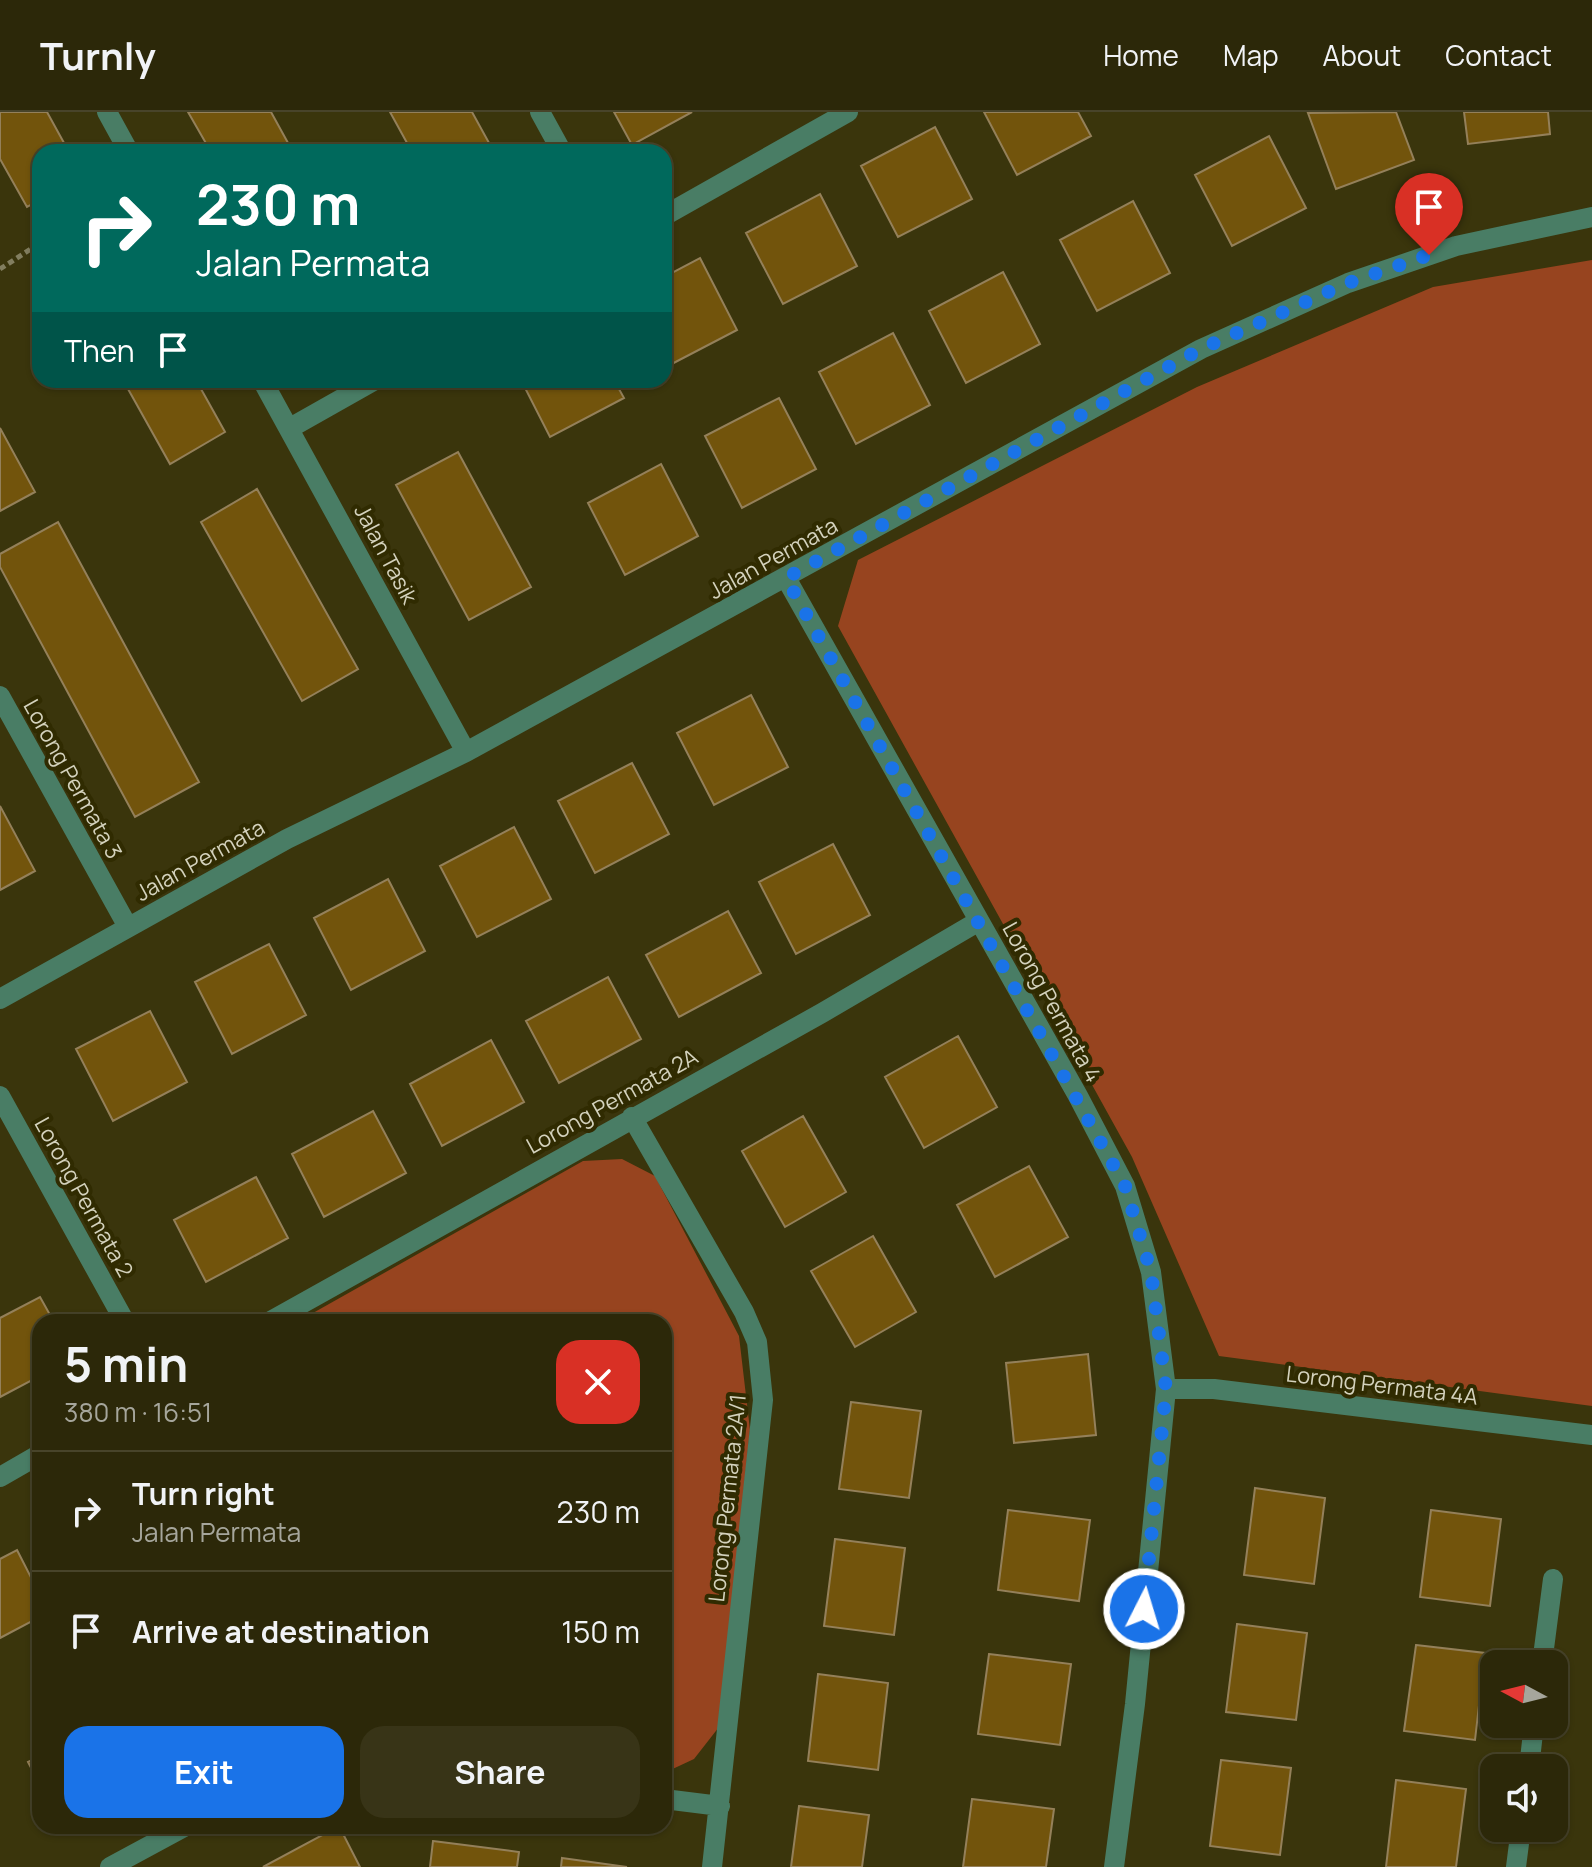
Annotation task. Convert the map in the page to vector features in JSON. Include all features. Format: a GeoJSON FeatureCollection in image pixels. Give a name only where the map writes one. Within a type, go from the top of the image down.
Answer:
{"type":"FeatureCollection","features":[{"type":"Feature","properties":{"kind":"street"},"geometry":{"type":"LineString","coordinates":[[107,112],[125,144]]}},
{"type":"Feature","properties":{"kind":"street"},"geometry":{"type":"LineString","coordinates":[[540,112],[558,144]]}},
{"type":"Feature","properties":{"kind":"street"},"geometry":{"type":"LineString","coordinates":[[672,211],[848,112]]}},
{"type":"Feature","properties":{"kind":"street","name":"Jalan Permata"},"geometry":{"type":"LineString","coordinates":[[0,999],[287,839],[466,752],[1201,349],[1348,283],[1456,246],[1592,217]]}},
{"type":"Feature","properties":{"kind":"street","name":"Jalan Tasik"},"geometry":{"type":"LineString","coordinates":[[267,388],[466,752]]}},
{"type":"Feature","properties":{"kind":"street"},"geometry":{"type":"LineString","coordinates":[[290,428],[361,388]]}},
{"type":"Feature","properties":{"kind":"street","name":"Lorong Permata 4"},"geometry":{"type":"LineString","coordinates":[[786,578],[1125,1186],[1151,1272],[1166,1389],[1135,1704],[1114,1867]]}},
{"type":"Feature","properties":{"kind":"street","name":"Lorong Permata 3"},"geometry":{"type":"LineString","coordinates":[[0,696],[128,927]]}},
{"type":"Feature","properties":{"kind":"street","name":"Lorong Permata 2A"},"geometry":{"type":"LineString","coordinates":[[283,1314],[979,921]]}},
{"type":"Feature","properties":{"kind":"street","name":"Lorong Permata 2"},"geometry":{"type":"LineString","coordinates":[[0,1096],[121,1314]]}},
{"type":"Feature","properties":{"kind":"street","name":"Lorong Permata 2A/1"},"geometry":{"type":"LineString","coordinates":[[632,1117],[744,1312],[757,1342],[762,1372],[763,1400],[712,1867]]}},
{"type":"Feature","properties":{"kind":"street","name":"Lorong Permata 4A"},"geometry":{"type":"LineString","coordinates":[[1166,1389],[1214,1389],[1592,1435]]}},
{"type":"Feature","properties":{"kind":"street"},"geometry":{"type":"LineString","coordinates":[[0,1477],[32,1459]]}},
{"type":"Feature","properties":{"kind":"street"},"geometry":{"type":"LineString","coordinates":[[1544,1650],[1553,1579]]}},
{"type":"Feature","properties":{"kind":"street"},"geometry":{"type":"LineString","coordinates":[[672,1800],[720,1806]]}},
{"type":"Feature","properties":{"kind":"street"},"geometry":{"type":"LineString","coordinates":[[110,1867],[171,1834]]}},
{"type":"Feature","properties":{"kind":"street"},"geometry":{"type":"LineString","coordinates":[[1516,1867],[1519,1842]]}},
{"type":"Feature","properties":{"kind":"path"},"geometry":{"type":"LineString","coordinates":[[0,269],[32,248]]}},
{"type":"Feature","properties":{"kind":"shaded area"},"geometry":{"type":"Polygon","coordinates":[[[1592,260],[1592,1406],[1219,1356],[1132,1157],[838,626],[858,560],[1197,387],[1433,287],[1592,260]]]}},
{"type":"Feature","properties":{"kind":"shaded area"},"geometry":{"type":"Polygon","coordinates":[[[622,1159],[655,1176],[739,1336],[750,1430],[719,1727],[694,1759],[672,1769],[672,1314],[311,1314],[583,1161],[622,1159]]]}},
{"type":"Feature","properties":{"kind":"building"},"geometry":{"type":"Polygon","coordinates":[[[0,112],[47,112],[65,144],[32,144],[32,204],[27,207],[0,159],[0,112]]]}},
{"type":"Feature","properties":{"kind":"building"},"geometry":{"type":"Polygon","coordinates":[[[188,112],[271,112],[289,144],[206,144],[188,112]]]}},
{"type":"Feature","properties":{"kind":"building"},"geometry":{"type":"Polygon","coordinates":[[[390,112],[472,112],[490,144],[408,144],[390,112]]]}},
{"type":"Feature","properties":{"kind":"building"},"geometry":{"type":"Polygon","coordinates":[[[614,112],[692,112],[634,144],[614,112]]]}},
{"type":"Feature","properties":{"kind":"building"},"geometry":{"type":"Polygon","coordinates":[[[984,112],[1078,112],[1091,136],[1017,175],[984,112]]]}},
{"type":"Feature","properties":{"kind":"building"},"geometry":{"type":"Polygon","coordinates":[[[1396,112],[1414,160],[1336,189],[1308,113],[1396,112]]]}},
{"type":"Feature","properties":{"kind":"building"},"geometry":{"type":"Polygon","coordinates":[[[1464,112],[1548,112],[1550,134],[1468,144],[1464,112]]]}},
{"type":"Feature","properties":{"kind":"building"},"geometry":{"type":"Polygon","coordinates":[[[935,127],[972,199],[898,237],[861,166],[935,127]]]}},
{"type":"Feature","properties":{"kind":"building"},"geometry":{"type":"Polygon","coordinates":[[[1269,136],[1306,208],[1232,246],[1195,175],[1269,136]]]}},
{"type":"Feature","properties":{"kind":"building"},"geometry":{"type":"Polygon","coordinates":[[[820,194],[857,266],[783,304],[746,233],[820,194]]]}},
{"type":"Feature","properties":{"kind":"building"},"geometry":{"type":"Polygon","coordinates":[[[1133,201],[1170,273],[1097,311],[1060,240],[1133,201]]]}},
{"type":"Feature","properties":{"kind":"building"},"geometry":{"type":"Polygon","coordinates":[[[700,258],[737,330],[672,364],[672,273],[700,258]]]}},
{"type":"Feature","properties":{"kind":"building"},"geometry":{"type":"Polygon","coordinates":[[[1003,272],[1040,344],[966,383],[929,311],[1003,272]]]}},
{"type":"Feature","properties":{"kind":"building"},"geometry":{"type":"Polygon","coordinates":[[[893,333],[930,405],[856,444],[819,372],[893,333]]]}},
{"type":"Feature","properties":{"kind":"building"},"geometry":{"type":"Polygon","coordinates":[[[127,388],[200,388],[225,432],[170,464],[127,388]]]}},
{"type":"Feature","properties":{"kind":"building"},"geometry":{"type":"Polygon","coordinates":[[[525,388],[618,388],[624,398],[550,437],[525,388]]]}},
{"type":"Feature","properties":{"kind":"building"},"geometry":{"type":"Polygon","coordinates":[[[779,398],[816,469],[742,508],[705,436],[779,398]]]}},
{"type":"Feature","properties":{"kind":"building"},"geometry":{"type":"Polygon","coordinates":[[[0,428],[35,492],[0,511],[0,428]]]}},
{"type":"Feature","properties":{"kind":"building"},"geometry":{"type":"Polygon","coordinates":[[[458,452],[531,587],[469,620],[396,485],[458,452]]]}},
{"type":"Feature","properties":{"kind":"building"},"geometry":{"type":"Polygon","coordinates":[[[661,464],[698,536],[625,575],[588,503],[661,464]]]}},
{"type":"Feature","properties":{"kind":"building"},"geometry":{"type":"Polygon","coordinates":[[[257,489],[358,669],[302,701],[201,522],[257,489]]]}},
{"type":"Feature","properties":{"kind":"building"},"geometry":{"type":"Polygon","coordinates":[[[58,522],[199,782],[135,817],[0,567],[0,554],[58,522]]]}},
{"type":"Feature","properties":{"kind":"building"},"geometry":{"type":"Polygon","coordinates":[[[751,695],[788,767],[714,805],[677,733],[751,695]]]}},
{"type":"Feature","properties":{"kind":"building"},"geometry":{"type":"Polygon","coordinates":[[[632,763],[669,834],[595,873],[558,801],[632,763]]]}},
{"type":"Feature","properties":{"kind":"building"},"geometry":{"type":"Polygon","coordinates":[[[0,806],[35,871],[0,890],[0,806]]]}},
{"type":"Feature","properties":{"kind":"building"},"geometry":{"type":"Polygon","coordinates":[[[514,827],[551,899],[477,937],[440,866],[514,827]]]}},
{"type":"Feature","properties":{"kind":"building"},"geometry":{"type":"Polygon","coordinates":[[[833,844],[870,915],[796,954],[759,882],[833,844]]]}},
{"type":"Feature","properties":{"kind":"building"},"geometry":{"type":"Polygon","coordinates":[[[388,879],[425,951],[351,990],[314,918],[388,879]]]}},
{"type":"Feature","properties":{"kind":"building"},"geometry":{"type":"Polygon","coordinates":[[[728,911],[761,973],[679,1017],[646,955],[728,911]]]}},
{"type":"Feature","properties":{"kind":"building"},"geometry":{"type":"Polygon","coordinates":[[[269,944],[306,1015],[232,1054],[195,982],[269,944]]]}},
{"type":"Feature","properties":{"kind":"building"},"geometry":{"type":"Polygon","coordinates":[[[608,977],[641,1039],[559,1083],[526,1021],[608,977]]]}},
{"type":"Feature","properties":{"kind":"building"},"geometry":{"type":"Polygon","coordinates":[[[150,1011],[187,1082],[113,1121],[76,1049],[150,1011]]]}},
{"type":"Feature","properties":{"kind":"building"},"geometry":{"type":"Polygon","coordinates":[[[958,1036],[997,1107],[924,1148],[885,1077],[958,1036]]]}},
{"type":"Feature","properties":{"kind":"building"},"geometry":{"type":"Polygon","coordinates":[[[491,1040],[524,1102],[442,1146],[410,1084],[491,1040]]]}},
{"type":"Feature","properties":{"kind":"building"},"geometry":{"type":"Polygon","coordinates":[[[373,1111],[406,1173],[324,1217],[292,1154],[373,1111]]]}},
{"type":"Feature","properties":{"kind":"building"},"geometry":{"type":"Polygon","coordinates":[[[803,1116],[846,1192],[785,1227],[742,1151],[803,1116]]]}},
{"type":"Feature","properties":{"kind":"building"},"geometry":{"type":"Polygon","coordinates":[[[1029,1166],[1068,1237],[995,1277],[957,1205],[1029,1166]]]}},
{"type":"Feature","properties":{"kind":"building"},"geometry":{"type":"Polygon","coordinates":[[[256,1177],[288,1238],[206,1282],[174,1220],[256,1177]]]}},
{"type":"Feature","properties":{"kind":"building"},"geometry":{"type":"Polygon","coordinates":[[[873,1236],[916,1312],[855,1347],[811,1271],[873,1236]]]}},
{"type":"Feature","properties":{"kind":"building"},"geometry":{"type":"Polygon","coordinates":[[[40,1297],[50,1314],[32,1314],[32,1380],[0,1397],[0,1318],[40,1297]]]}},
{"type":"Feature","properties":{"kind":"building"},"geometry":{"type":"Polygon","coordinates":[[[1088,1354],[1096,1435],[1014,1443],[1006,1363],[1088,1354]]]}},
{"type":"Feature","properties":{"kind":"building"},"geometry":{"type":"Polygon","coordinates":[[[851,1402],[921,1411],[909,1498],[839,1489],[851,1402]]]}},
{"type":"Feature","properties":{"kind":"building"},"geometry":{"type":"Polygon","coordinates":[[[1255,1488],[1325,1498],[1314,1584],[1244,1575],[1255,1488]]]}},
{"type":"Feature","properties":{"kind":"building"},"geometry":{"type":"Polygon","coordinates":[[[1008,1510],[1090,1520],[1079,1601],[998,1590],[1008,1510]]]}},
{"type":"Feature","properties":{"kind":"building"},"geometry":{"type":"Polygon","coordinates":[[[1431,1510],[1501,1519],[1490,1606],[1420,1597],[1431,1510]]]}},
{"type":"Feature","properties":{"kind":"building"},"geometry":{"type":"Polygon","coordinates":[[[835,1539],[905,1548],[894,1635],[824,1626],[835,1539]]]}},
{"type":"Feature","properties":{"kind":"building"},"geometry":{"type":"Polygon","coordinates":[[[17,1550],[32,1579],[32,1621],[0,1638],[0,1559],[17,1550]]]}},
{"type":"Feature","properties":{"kind":"building"},"geometry":{"type":"Polygon","coordinates":[[[1237,1624],[1307,1633],[1296,1720],[1226,1712],[1237,1624]]]}},
{"type":"Feature","properties":{"kind":"building"},"geometry":{"type":"Polygon","coordinates":[[[1416,1645],[1480,1652],[1480,1696],[1475,1740],[1404,1731],[1416,1645]]]}},
{"type":"Feature","properties":{"kind":"building"},"geometry":{"type":"Polygon","coordinates":[[[989,1654],[1071,1664],[1060,1745],[978,1734],[989,1654]]]}},
{"type":"Feature","properties":{"kind":"building"},"geometry":{"type":"Polygon","coordinates":[[[818,1674],[888,1683],[878,1770],[808,1761],[818,1674]]]}},
{"type":"Feature","properties":{"kind":"building"},"geometry":{"type":"Polygon","coordinates":[[[1221,1760],[1291,1768],[1280,1855],[1210,1846],[1221,1760]]]}},
{"type":"Feature","properties":{"kind":"building"},"geometry":{"type":"Polygon","coordinates":[[[1396,1780],[1466,1789],[1456,1867],[1386,1867],[1396,1780]]]}},
{"type":"Feature","properties":{"kind":"building"},"geometry":{"type":"Polygon","coordinates":[[[972,1799],[1054,1809],[1046,1867],[963,1867],[972,1799]]]}},
{"type":"Feature","properties":{"kind":"building"},"geometry":{"type":"Polygon","coordinates":[[[799,1806],[869,1815],[862,1867],[791,1867],[799,1806]]]}},
{"type":"Feature","properties":{"kind":"building"},"geometry":{"type":"Polygon","coordinates":[[[324,1834],[343,1834],[360,1867],[263,1867],[324,1834]]]}},
{"type":"Feature","properties":{"kind":"building"},"geometry":{"type":"Polygon","coordinates":[[[433,1841],[519,1852],[517,1867],[430,1867],[433,1841]]]}},
{"type":"Feature","properties":{"kind":"building"},"geometry":{"type":"Polygon","coordinates":[[[562,1858],[627,1867],[561,1867],[562,1858]]]}},
{"type":"Feature","properties":{"kind":"route"},"geometry":{"type":"LineString","coordinates":[[1144,1609],[1166,1389],[1151,1272],[1125,1186],[1078,1096],[786,578],[1201,349],[1348,283],[1429,255]]}}]}
